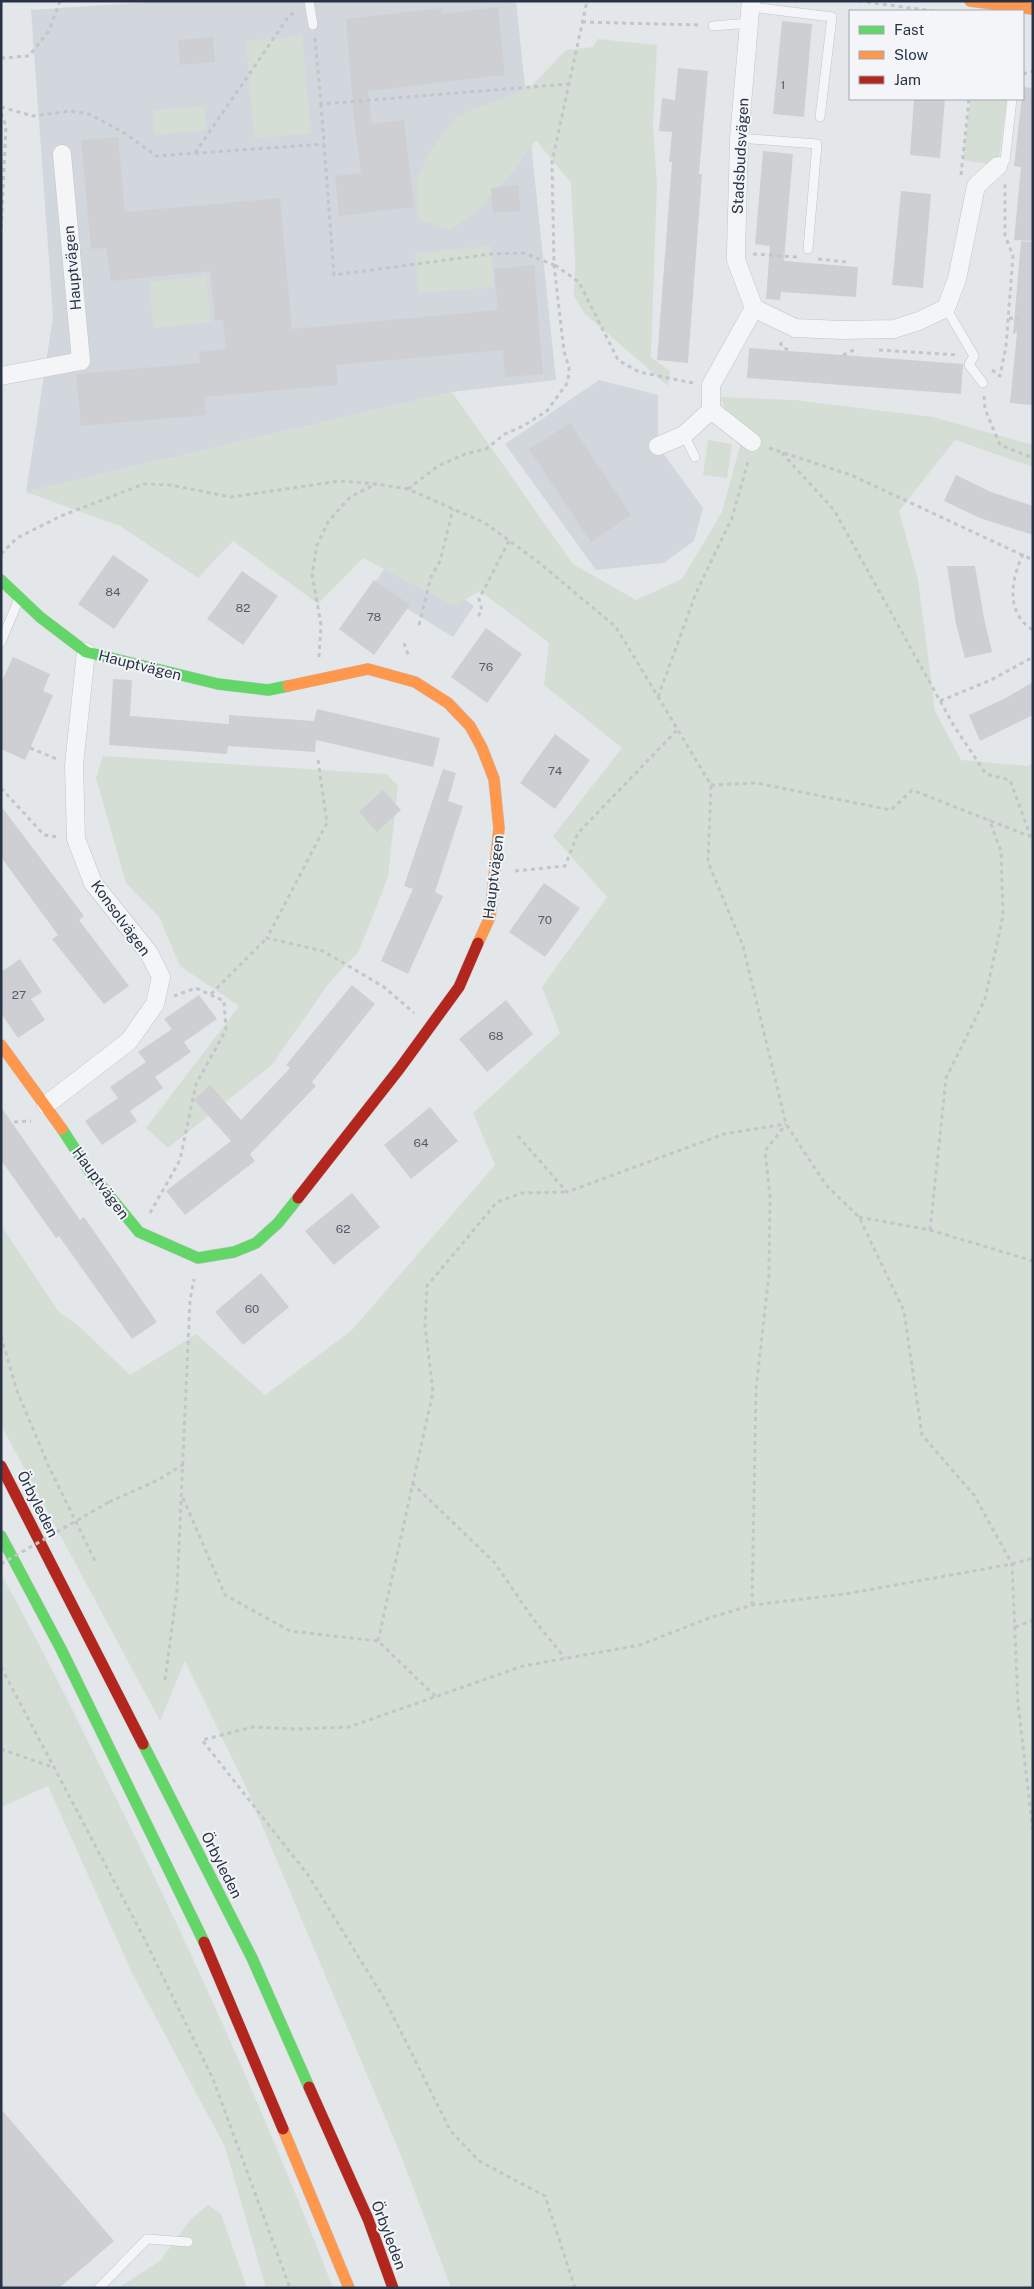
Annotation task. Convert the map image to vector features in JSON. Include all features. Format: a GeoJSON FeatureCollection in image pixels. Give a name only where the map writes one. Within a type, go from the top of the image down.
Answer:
{"type":"FeatureCollection","features":[{"type":"Feature","properties":{"kind":"main road"},"geometry":{"type":"LineString","coordinates":[[970,1],[1033,10]]}},
{"type":"Feature","properties":{"kind":"main road","name":"Hauptvägen"},"geometry":{"type":"LineString","coordinates":[[1,580],[19,598],[86,652],[218,684],[268,690],[317,678],[368,669],[415,682],[448,704],[470,726],[482,748],[494,779],[499,828],[490,917],[459,987],[366,1112],[278,1223],[256,1242],[234,1252],[198,1258],[138,1232],[90,1172],[46,1105],[1,1045]]}},
{"type":"Feature","properties":{"kind":"main road","name":"Örbyleden"},"geometry":{"type":"LineString","coordinates":[[1,1466],[252,1958],[368,2219],[393,2288]]}},
{"type":"Feature","properties":{"kind":"main road"},"geometry":{"type":"LineString","coordinates":[[1,1536],[61,1648],[216,1966],[348,2288]]}},
{"type":"Feature","properties":{"kind":"street","name":"Stadsbudsvägen"},"geometry":{"type":"LineString","coordinates":[[750,10],[739,138],[736,260],[754,308]]}},
{"type":"Feature","properties":{"kind":"street","name":"Hauptvägen"},"geometry":{"type":"LineString","coordinates":[[1,376],[81,361],[62,154]]}},
{"type":"Feature","properties":{"kind":"street"},"geometry":{"type":"LineString","coordinates":[[658,446],[684,435],[711,410],[711,384],[754,308],[795,328],[842,330],[894,329],[919,321],[946,308],[957,279],[976,186],[1001,163]]}},
{"type":"Feature","properties":{"kind":"street"},"geometry":{"type":"LineString","coordinates":[[711,410],[753,442]]}},
{"type":"Feature","properties":{"kind":"street","name":"Konsolvägen"},"geometry":{"type":"LineString","coordinates":[[46,1105],[129,1041],[155,1004],[161,977],[149,953],[93,883],[76,839],[74,765],[86,652]]}},
{"type":"Feature","properties":{"kind":"lane"},"geometry":{"type":"LineString","coordinates":[[309,2],[314,25]]}},
{"type":"Feature","properties":{"kind":"lane"},"geometry":{"type":"LineString","coordinates":[[713,26],[750,10],[832,17],[820,117]]}},
{"type":"Feature","properties":{"kind":"lane"},"geometry":{"type":"LineString","coordinates":[[1001,163],[1012,100]]}},
{"type":"Feature","properties":{"kind":"lane"},"geometry":{"type":"LineString","coordinates":[[739,138],[817,144],[808,249]]}},
{"type":"Feature","properties":{"kind":"lane"},"geometry":{"type":"LineString","coordinates":[[946,308],[974,356],[969,365],[983,383]]}},
{"type":"Feature","properties":{"kind":"lane"},"geometry":{"type":"LineString","coordinates":[[684,435],[695,457]]}},
{"type":"Feature","properties":{"kind":"lane"},"geometry":{"type":"LineString","coordinates":[[1,642],[19,598]]}},
{"type":"Feature","properties":{"kind":"lane"},"geometry":{"type":"LineString","coordinates":[[98,2288],[146,2239],[188,2242]]}},
{"type":"Feature","properties":{"kind":"path"},"geometry":{"type":"LineString","coordinates":[[1,58],[29,56],[49,30],[60,1]]}},
{"type":"Feature","properties":{"kind":"path"},"geometry":{"type":"LineString","coordinates":[[859,1],[926,10]]}},
{"type":"Feature","properties":{"kind":"path"},"geometry":{"type":"LineString","coordinates":[[195,153],[289,16],[309,2]]}},
{"type":"Feature","properties":{"kind":"path"},"geometry":{"type":"LineString","coordinates":[[408,489],[438,466],[465,454],[486,449],[505,434],[523,426],[547,411],[568,382],[569,368],[564,351],[554,265],[552,162],[587,2]]}},
{"type":"Feature","properties":{"kind":"path"},"geometry":{"type":"LineString","coordinates":[[582,22],[713,26]]}},
{"type":"Feature","properties":{"kind":"path"},"geometry":{"type":"LineString","coordinates":[[314,25],[334,275],[491,254],[524,252],[554,265],[579,282],[618,360],[640,372],[695,383]]}},
{"type":"Feature","properties":{"kind":"path"},"geometry":{"type":"LineString","coordinates":[[321,104],[568,84]]}},
{"type":"Feature","properties":{"kind":"path"},"geometry":{"type":"LineString","coordinates":[[961,175],[970,100]]}},
{"type":"Feature","properties":{"kind":"path"},"geometry":{"type":"LineString","coordinates":[[1,107],[33,116],[70,111],[89,114],[126,134],[156,156],[324,144]]}},
{"type":"Feature","properties":{"kind":"path"},"geometry":{"type":"LineString","coordinates":[[1,113],[6,126],[1,232]]}},
{"type":"Feature","properties":{"kind":"path"},"geometry":{"type":"LineString","coordinates":[[974,356],[1000,376],[1009,318],[1012,256],[1005,234],[1001,163]]}},
{"type":"Feature","properties":{"kind":"path"},"geometry":{"type":"LineString","coordinates":[[772,255],[790,256]]}},
{"type":"Feature","properties":{"kind":"path"},"geometry":{"type":"LineString","coordinates":[[1009,318],[1018,319]]}},
{"type":"Feature","properties":{"kind":"path"},"geometry":{"type":"LineString","coordinates":[[781,341],[781,346],[790,351]]}},
{"type":"Feature","properties":{"kind":"path"},"geometry":{"type":"LineString","coordinates":[[843,355],[857,348]]}},
{"type":"Feature","properties":{"kind":"path"},"geometry":{"type":"LineString","coordinates":[[983,383],[985,409],[1000,445],[1033,458]]}},
{"type":"Feature","properties":{"kind":"path"},"geometry":{"type":"LineString","coordinates":[[658,697],[696,593],[732,518],[753,442],[851,475],[1033,560]]}},
{"type":"Feature","properties":{"kind":"path"},"geometry":{"type":"LineString","coordinates":[[782,453],[834,510],[940,701],[986,774],[1010,780],[1033,843]]}},
{"type":"Feature","properties":{"kind":"path"},"geometry":{"type":"LineString","coordinates":[[1,554],[17,538],[61,516],[144,484],[170,485],[231,497],[340,481],[376,484],[408,489],[485,523],[536,561],[616,627],[711,785],[708,862],[743,946],[786,1124],[826,1185],[859,1217],[904,1312],[922,1434],[974,1495],[1012,1564],[1018,1704],[1033,1832]]}},
{"type":"Feature","properties":{"kind":"path"},"geometry":{"type":"LineString","coordinates":[[317,678],[321,625],[312,574],[317,545],[328,522],[350,497],[376,484]]}},
{"type":"Feature","properties":{"kind":"path"},"geometry":{"type":"LineString","coordinates":[[419,625],[431,577],[440,561],[453,509]]}},
{"type":"Feature","properties":{"kind":"path"},"geometry":{"type":"LineString","coordinates":[[478,616],[482,611],[480,599],[509,541]]}},
{"type":"Feature","properties":{"kind":"path"},"geometry":{"type":"LineString","coordinates":[[1022,554],[1012,587],[1013,601],[1024,624],[1033,630]]}},
{"type":"Feature","properties":{"kind":"path"},"geometry":{"type":"LineString","coordinates":[[940,701],[991,680],[1033,657]]}},
{"type":"Feature","properties":{"kind":"path"},"geometry":{"type":"LineString","coordinates":[[494,873],[565,866],[578,833],[678,729]]}},
{"type":"Feature","properties":{"kind":"path"},"geometry":{"type":"LineString","coordinates":[[30,748],[74,765]]}},
{"type":"Feature","properties":{"kind":"path"},"geometry":{"type":"LineString","coordinates":[[211,995],[267,938],[327,823],[318,760]]}},
{"type":"Feature","properties":{"kind":"path"},"geometry":{"type":"LineString","coordinates":[[711,785],[756,783],[891,810],[912,790],[1030,836]]}},
{"type":"Feature","properties":{"kind":"path"},"geometry":{"type":"LineString","coordinates":[[1,788],[44,835],[76,839]]}},
{"type":"Feature","properties":{"kind":"path"},"geometry":{"type":"LineString","coordinates":[[930,1230],[946,1078],[986,999],[1003,916],[1001,851],[989,819]]}},
{"type":"Feature","properties":{"kind":"path"},"geometry":{"type":"LineString","coordinates":[[267,938],[324,951],[384,987],[430,1027]]}},
{"type":"Feature","properties":{"kind":"path"},"geometry":{"type":"LineString","coordinates":[[138,1232],[180,1160],[196,1084],[226,1030],[224,1001],[196,988],[155,1004]]}},
{"type":"Feature","properties":{"kind":"path"},"geometry":{"type":"LineString","coordinates":[[378,1641],[433,1392],[425,1326],[427,1286],[497,1202],[522,1193],[567,1192],[724,1134],[786,1124]]}},
{"type":"Feature","properties":{"kind":"path"},"geometry":{"type":"LineString","coordinates":[[752,1605],[756,1389],[769,1274],[770,1196],[766,1151],[786,1124]]}},
{"type":"Feature","properties":{"kind":"path"},"geometry":{"type":"LineString","coordinates":[[518,1136],[567,1192]]}},
{"type":"Feature","properties":{"kind":"path"},"geometry":{"type":"LineString","coordinates":[[859,1217],[930,1230],[1033,1261]]}},
{"type":"Feature","properties":{"kind":"path"},"geometry":{"type":"LineString","coordinates":[[165,1680],[177,1590],[190,1300],[198,1258]]}},
{"type":"Feature","properties":{"kind":"path"},"geometry":{"type":"LineString","coordinates":[[1,1336],[17,1391],[49,1467],[96,1563]]}},
{"type":"Feature","properties":{"kind":"path"},"geometry":{"type":"LineString","coordinates":[[1,1564],[109,1502],[158,1480],[184,1464]]}},
{"type":"Feature","properties":{"kind":"path"},"geometry":{"type":"LineString","coordinates":[[412,1483],[494,1562],[534,1620],[565,1658]]}},
{"type":"Feature","properties":{"kind":"path"},"geometry":{"type":"LineString","coordinates":[[182,1498],[225,1595],[290,1631],[378,1641],[437,1698]]}},
{"type":"Feature","properties":{"kind":"path"},"geometry":{"type":"LineString","coordinates":[[575,2288],[545,2196],[479,2161],[450,2130],[384,1998],[308,1875],[202,1740],[253,1727],[296,1729],[349,1727],[437,1698],[523,1666],[640,1645],[708,1618],[752,1605],[845,1594],[1012,1564],[1033,1558]]}},
{"type":"Feature","properties":{"kind":"path"},"geometry":{"type":"LineString","coordinates":[[1015,1627],[1033,1620]]}},
{"type":"Feature","properties":{"kind":"path"},"geometry":{"type":"LineString","coordinates":[[1,1667],[56,1768],[213,2079],[290,2288]]}},
{"type":"Feature","properties":{"kind":"path"},"geometry":{"type":"LineString","coordinates":[[1,1749],[56,1768]]}},
{"type":"Feature","properties":{"kind":"shaded area"},"geometry":{"type":"Polygon","coordinates":[[[163,1],[516,1],[556,380],[452,392],[26,492],[53,317],[31,10],[163,1]]]}},
{"type":"Feature","properties":{"kind":"shaded area"},"geometry":{"type":"Polygon","coordinates":[[[302,36],[311,133],[254,138],[246,41],[302,36]]]}},
{"type":"Feature","properties":{"kind":"shaded area"},"geometry":{"type":"Polygon","coordinates":[[[598,39],[657,45],[653,126],[657,184],[651,357],[670,371],[668,386],[585,314],[574,296],[575,261],[571,183],[536,140],[515,169],[477,211],[450,230],[418,219],[417,180],[429,153],[457,116],[529,88],[566,50],[593,47],[598,39]]]}},
{"type":"Feature","properties":{"kind":"shaded area"},"geometry":{"type":"Polygon","coordinates":[[[970,100],[1007,100],[998,166],[963,160],[970,100]]]}},
{"type":"Feature","properties":{"kind":"shaded area"},"geometry":{"type":"Polygon","coordinates":[[[204,106],[206,130],[155,135],[153,110],[204,106]]]}},
{"type":"Feature","properties":{"kind":"shaded area"},"geometry":{"type":"Polygon","coordinates":[[[491,246],[494,287],[419,293],[415,253],[491,246]]]}},
{"type":"Feature","properties":{"kind":"shaded area"},"geometry":{"type":"Polygon","coordinates":[[[206,276],[211,322],[154,328],[149,282],[206,276]]]}},
{"type":"Feature","properties":{"kind":"shaded area"},"geometry":{"type":"Polygon","coordinates":[[[599,380],[658,395],[658,446],[703,508],[694,541],[664,563],[596,570],[505,444],[599,380]]]}},
{"type":"Feature","properties":{"kind":"shaded area"},"geometry":{"type":"Polygon","coordinates":[[[452,392],[573,564],[636,600],[682,579],[722,512],[740,446],[720,397],[795,400],[933,417],[1033,445],[1033,467],[955,440],[899,511],[918,579],[935,711],[961,760],[1028,766],[1033,763],[1033,2288],[451,2288],[400,2153],[245,1785],[185,1661],[160,1721],[1,1425],[1,1225],[58,1311],[81,1328],[130,1375],[196,1334],[265,1395],[352,1330],[495,1165],[473,1113],[560,1033],[542,987],[607,897],[553,836],[622,748],[544,685],[549,643],[480,591],[454,606],[363,558],[318,604],[233,541],[198,578],[120,526],[26,492],[452,392]]]}},
{"type":"Feature","properties":{"kind":"shaded area"},"geometry":{"type":"Polygon","coordinates":[[[708,440],[732,444],[727,478],[703,475],[708,440]]]}},
{"type":"Feature","properties":{"kind":"shaded area"},"geometry":{"type":"Polygon","coordinates":[[[395,553],[474,606],[453,637],[372,587],[395,553]]]}},
{"type":"Feature","properties":{"kind":"shaded area"},"geometry":{"type":"Polygon","coordinates":[[[103,756],[386,774],[398,785],[388,877],[359,951],[329,983],[272,1065],[168,1148],[146,1128],[239,1006],[180,966],[159,917],[126,883],[96,778],[103,756]]]}},
{"type":"Feature","properties":{"kind":"shaded area"},"geometry":{"type":"Polygon","coordinates":[[[1,1574],[64,1693],[180,1931],[260,2108],[333,2288],[266,2288],[225,2147],[132,1973],[48,1786],[1,1807],[1,1574]]]}},
{"type":"Feature","properties":{"kind":"shaded area"},"geometry":{"type":"Polygon","coordinates":[[[208,2205],[221,2214],[247,2288],[118,2288],[160,2261],[191,2219],[208,2205]]]}},
{"type":"Feature","properties":{"kind":"building"},"geometry":{"type":"Polygon","coordinates":[[[498,7],[505,75],[368,91],[372,124],[404,120],[414,207],[339,216],[335,176],[361,173],[354,120],[346,19],[441,8],[442,14],[498,7]]]}},
{"type":"Feature","properties":{"kind":"building"},"geometry":{"type":"Polygon","coordinates":[[[782,21],[812,24],[804,117],[773,114],[782,21]]]}},
{"type":"Feature","properties":{"kind":"building"},"geometry":{"type":"Polygon","coordinates":[[[213,37],[215,62],[180,65],[178,40],[213,37]]]}},
{"type":"Feature","properties":{"kind":"building"},"geometry":{"type":"Polygon","coordinates":[[[678,68],[708,71],[699,174],[702,174],[688,363],[657,360],[672,162],[669,162],[672,132],[659,131],[662,98],[675,100],[678,68]]]}},
{"type":"Feature","properties":{"kind":"building"},"geometry":{"type":"Polygon","coordinates":[[[1024,87],[1033,88],[1033,241],[1014,240],[1021,167],[1014,166],[1022,100],[1024,100],[1024,87]]]}},
{"type":"Feature","properties":{"kind":"building"},"geometry":{"type":"Polygon","coordinates":[[[914,100],[945,100],[940,158],[910,155],[914,100]]]}},
{"type":"Feature","properties":{"kind":"building"},"geometry":{"type":"Polygon","coordinates":[[[118,137],[125,212],[280,198],[292,329],[498,310],[494,269],[534,265],[543,374],[505,377],[503,350],[336,365],[338,385],[204,397],[206,415],[81,426],[76,374],[200,363],[199,352],[226,349],[223,320],[215,320],[210,271],[111,281],[106,248],[91,249],[81,140],[118,137]]]}},
{"type":"Feature","properties":{"kind":"building"},"geometry":{"type":"Polygon","coordinates":[[[763,151],[793,154],[784,261],[858,267],[856,297],[781,292],[780,300],[766,299],[770,246],[755,244],[763,151]]]}},
{"type":"Feature","properties":{"kind":"building"},"geometry":{"type":"Polygon","coordinates":[[[518,185],[521,211],[493,213],[491,188],[518,185]]]}},
{"type":"Feature","properties":{"kind":"building"},"geometry":{"type":"Polygon","coordinates":[[[901,191],[931,194],[923,288],[892,285],[901,191]]]}},
{"type":"Feature","properties":{"kind":"building"},"geometry":{"type":"Polygon","coordinates":[[[1021,241],[1033,242],[1033,405],[1010,403],[1017,332],[1013,334],[1021,241]]]}},
{"type":"Feature","properties":{"kind":"building"},"geometry":{"type":"Polygon","coordinates":[[[749,348],[963,364],[961,394],[747,378],[749,348]]]}},
{"type":"Feature","properties":{"kind":"building"},"geometry":{"type":"Polygon","coordinates":[[[570,423],[631,515],[591,542],[529,449],[570,423]]]}},
{"type":"Feature","properties":{"kind":"building"},"geometry":{"type":"Polygon","coordinates":[[[956,475],[991,492],[1033,506],[1033,535],[980,518],[944,501],[956,475]]]}},
{"type":"Feature","properties":{"kind":"building"},"geometry":{"type":"Polygon","coordinates":[[[113,555],[149,580],[114,629],[78,604],[113,555]]]}},
{"type":"Feature","properties":{"kind":"building"},"geometry":{"type":"Polygon","coordinates":[[[947,566],[975,566],[992,652],[965,658],[956,624],[947,566]]]}},
{"type":"Feature","properties":{"kind":"building"},"geometry":{"type":"Polygon","coordinates":[[[242,571],[278,596],[243,645],[207,619],[242,571]]]}},
{"type":"Feature","properties":{"kind":"building"},"geometry":{"type":"Polygon","coordinates":[[[374,580],[410,605],[374,655],[339,629],[374,580]]]}},
{"type":"Feature","properties":{"kind":"building"},"geometry":{"type":"Polygon","coordinates":[[[486,628],[522,654],[487,703],[451,677],[486,628]]]}},
{"type":"Feature","properties":{"kind":"building"},"geometry":{"type":"Polygon","coordinates":[[[13,657],[50,674],[43,691],[53,695],[25,760],[1,749],[1,683],[13,657]]]}},
{"type":"Feature","properties":{"kind":"building"},"geometry":{"type":"Polygon","coordinates":[[[113,679],[132,680],[130,716],[229,724],[229,715],[314,721],[317,709],[440,738],[433,767],[316,740],[315,752],[228,746],[227,754],[109,745],[113,679]]]}},
{"type":"Feature","properties":{"kind":"building"},"geometry":{"type":"Polygon","coordinates":[[[1033,682],[1033,715],[980,741],[969,715],[1004,699],[1033,682]]]}},
{"type":"Feature","properties":{"kind":"building"},"geometry":{"type":"Polygon","coordinates":[[[555,734],[590,760],[555,809],[520,783],[555,734]]]}},
{"type":"Feature","properties":{"kind":"building"},"geometry":{"type":"Polygon","coordinates":[[[443,769],[456,773],[448,801],[463,806],[435,892],[443,896],[408,974],[381,961],[413,889],[404,886],[443,769]]]}},
{"type":"Feature","properties":{"kind":"building"},"geometry":{"type":"Polygon","coordinates":[[[383,790],[401,810],[377,832],[359,812],[383,790]]]}},
{"type":"Feature","properties":{"kind":"building"},"geometry":{"type":"Polygon","coordinates":[[[1,806],[84,916],[79,920],[129,986],[104,1004],[52,939],[58,935],[1,857],[1,806]]]}},
{"type":"Feature","properties":{"kind":"building"},"geometry":{"type":"Polygon","coordinates":[[[544,883],[580,908],[545,957],[509,932],[544,883]]]}},
{"type":"Feature","properties":{"kind":"building"},"geometry":{"type":"Polygon","coordinates":[[[20,959],[42,992],[31,999],[45,1020],[18,1038],[1,1013],[1,972],[20,959]]]}},
{"type":"Feature","properties":{"kind":"building"},"geometry":{"type":"Polygon","coordinates":[[[352,985],[375,1004],[312,1082],[316,1086],[250,1154],[255,1161],[185,1215],[166,1191],[231,1141],[194,1100],[210,1085],[241,1120],[290,1068],[286,1065],[352,985]]]}},
{"type":"Feature","properties":{"kind":"building"},"geometry":{"type":"Polygon","coordinates":[[[199,995],[217,1019],[184,1042],[191,1052],[155,1077],[163,1088],[130,1111],[137,1121],[102,1145],[85,1121],[118,1098],[110,1087],[146,1062],[138,1052],[172,1029],[164,1019],[199,995]]]}},
{"type":"Feature","properties":{"kind":"building"},"geometry":{"type":"Polygon","coordinates":[[[506,1000],[533,1034],[487,1072],[459,1039],[506,1000]]]}},
{"type":"Feature","properties":{"kind":"building"},"geometry":{"type":"Polygon","coordinates":[[[1,1107],[80,1220],[84,1217],[157,1322],[132,1339],[59,1236],[56,1238],[1,1160],[1,1107]]]}},
{"type":"Feature","properties":{"kind":"building"},"geometry":{"type":"Polygon","coordinates":[[[430,1107],[458,1141],[411,1179],[384,1145],[430,1107]]]}},
{"type":"Feature","properties":{"kind":"building"},"geometry":{"type":"Polygon","coordinates":[[[352,1193],[380,1227],[334,1265],[305,1231],[352,1193]]]}},
{"type":"Feature","properties":{"kind":"building"},"geometry":{"type":"Polygon","coordinates":[[[261,1273],[289,1307],[243,1345],[215,1312],[261,1273]]]}},
{"type":"Feature","properties":{"kind":"building"},"geometry":{"type":"Polygon","coordinates":[[[1,2109],[114,2241],[59,2288],[1,2288],[1,2109]]]}},
{"type":"Feature","properties":{"kind":"traffic: fast"},"geometry":{"type":"LineString","coordinates":[[1,580],[40,617],[86,652],[218,684],[268,690],[288,686]]}},
{"type":"Feature","properties":{"kind":"traffic: fast"},"geometry":{"type":"LineString","coordinates":[[62,1129],[90,1172],[139,1232],[198,1258],[234,1252],[256,1243],[278,1223],[298,1198]]}},
{"type":"Feature","properties":{"kind":"traffic: fast"},"geometry":{"type":"LineString","coordinates":[[1,1536],[61,1649],[204,1942]]}},
{"type":"Feature","properties":{"kind":"traffic: fast"},"geometry":{"type":"LineString","coordinates":[[143,1744],[252,1958],[309,2087]]}},
{"type":"Feature","properties":{"kind":"traffic: slow"},"geometry":{"type":"LineString","coordinates":[[970,1],[1033,9]]}},
{"type":"Feature","properties":{"kind":"traffic: slow"},"geometry":{"type":"LineString","coordinates":[[288,686],[368,669],[415,682],[448,703],[470,726],[482,748],[494,779],[499,828],[490,917],[478,943]]}},
{"type":"Feature","properties":{"kind":"traffic: slow"},"geometry":{"type":"LineString","coordinates":[[1,1045],[62,1129]]}},
{"type":"Feature","properties":{"kind":"traffic: slow"},"geometry":{"type":"LineString","coordinates":[[283,2129],[349,2288]]}},
{"type":"Feature","properties":{"kind":"traffic: jam"},"geometry":{"type":"LineString","coordinates":[[298,1198],[400,1068],[459,987],[478,943]]}},
{"type":"Feature","properties":{"kind":"traffic: jam"},"geometry":{"type":"LineString","coordinates":[[1,1466],[143,1744]]}},
{"type":"Feature","properties":{"kind":"traffic: jam"},"geometry":{"type":"LineString","coordinates":[[204,1942],[283,2129]]}},
{"type":"Feature","properties":{"kind":"traffic: jam"},"geometry":{"type":"LineString","coordinates":[[309,2087],[368,2219],[393,2288]]}}]}
